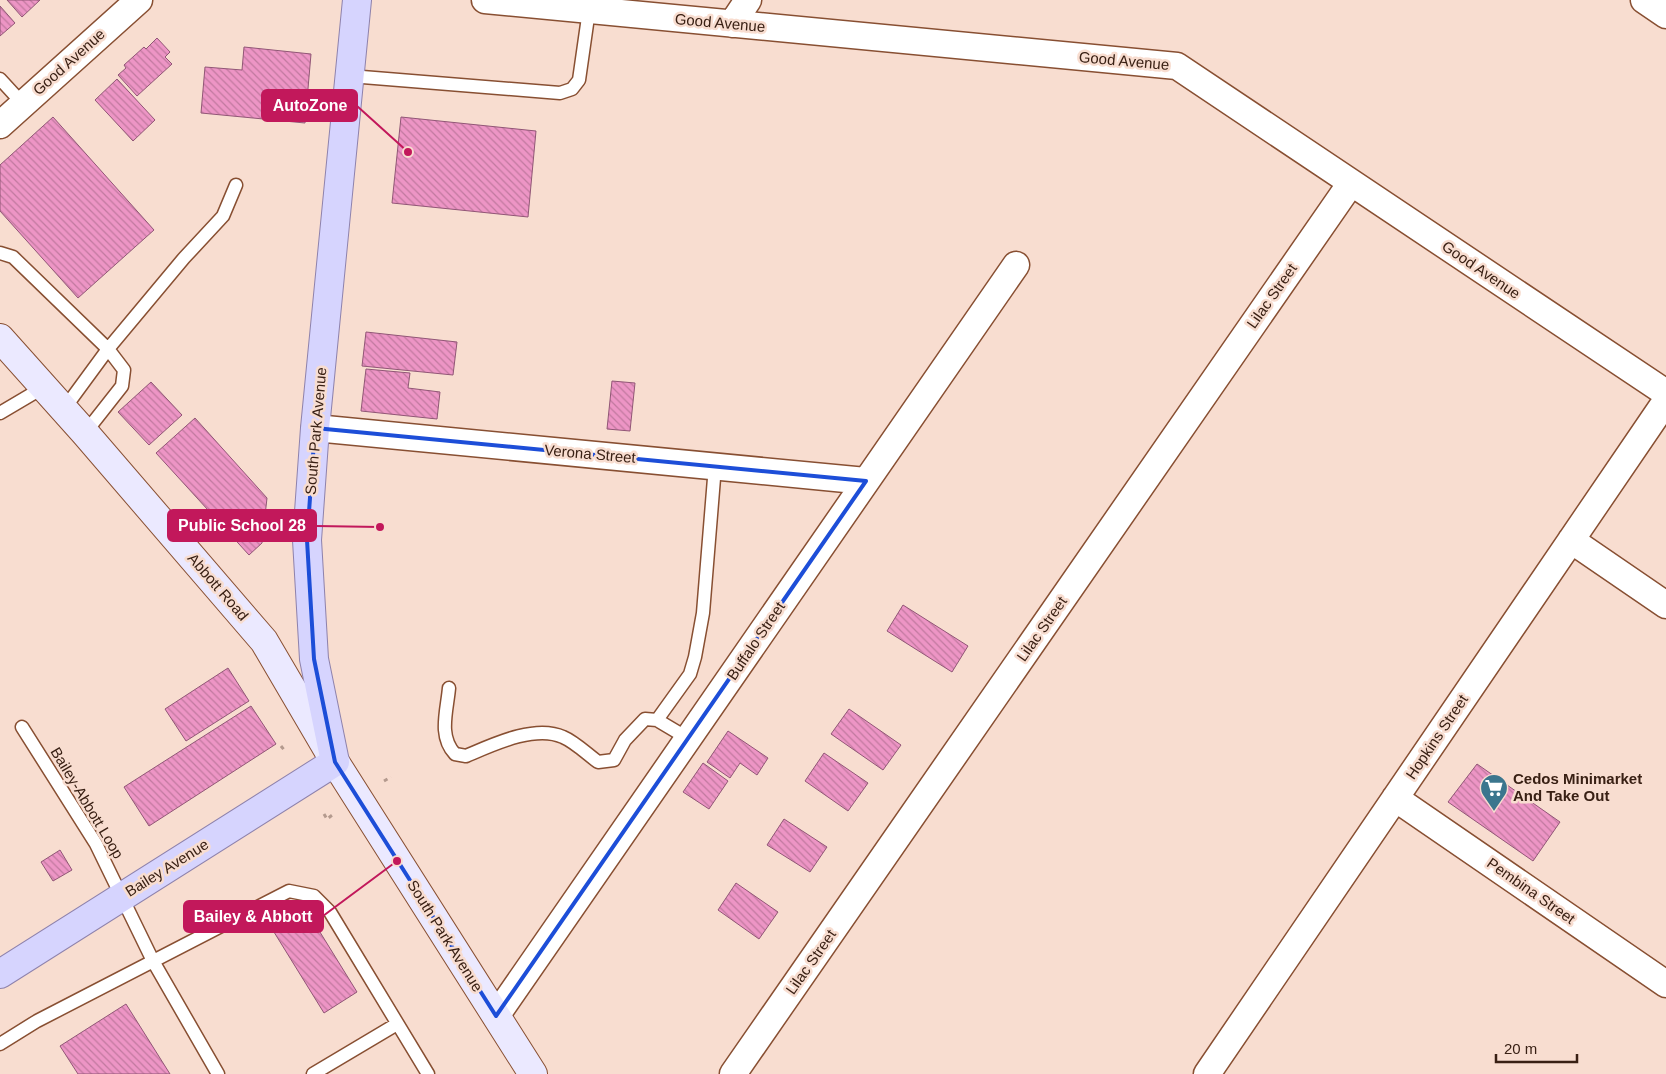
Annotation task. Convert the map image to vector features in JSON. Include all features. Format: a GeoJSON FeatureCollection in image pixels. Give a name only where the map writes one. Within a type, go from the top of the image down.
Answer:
{"type":"FeatureCollection","features":[{"type":"Feature","properties":{"kind":"main road","name":"South Park Avenue"},"geometry":{"type":"LineString","coordinates":[[335,762],[313,649],[307,540],[315,428],[357,0]]}},
{"type":"Feature","properties":{"kind":"main road","name":"Bailey Avenue"},"geometry":{"type":"LineString","coordinates":[[0,974],[335,762]]}},
{"type":"Feature","properties":{"kind":"street","name":"Good Avenue"},"geometry":{"type":"LineString","coordinates":[[0,125],[139,0]]}},
{"type":"Feature","properties":{"kind":"street","name":"Good Avenue"},"geometry":{"type":"LineString","coordinates":[[485,0],[1177,66],[1666,393]]}},
{"type":"Feature","properties":{"kind":"street"},"geometry":{"type":"LineString","coordinates":[[732,24],[748,0]]}},
{"type":"Feature","properties":{"kind":"street"},"geometry":{"type":"LineString","coordinates":[[1644,0],[1666,15]]}},
{"type":"Feature","properties":{"kind":"street","name":"Lilac Street"},"geometry":{"type":"LineString","coordinates":[[733,1074],[1350,183]]}},
{"type":"Feature","properties":{"kind":"street","name":"Buffalo Street"},"geometry":{"type":"LineString","coordinates":[[496,1016],[1016,265]]}},
{"type":"Feature","properties":{"kind":"street","name":"Abbott Road"},"geometry":{"type":"LineString","coordinates":[[0,338],[85,432],[264,641],[335,762]]}},
{"type":"Feature","properties":{"kind":"street","name":"Hopkins Street"},"geometry":{"type":"LineString","coordinates":[[1207,1074],[1666,401]]}},
{"type":"Feature","properties":{"kind":"street","name":"Verona Street"},"geometry":{"type":"LineString","coordinates":[[315,428],[866,481]]}},
{"type":"Feature","properties":{"kind":"street"},"geometry":{"type":"LineString","coordinates":[[1571,540],[1666,605]]}},
{"type":"Feature","properties":{"kind":"street","name":"South Park Avenue"},"geometry":{"type":"LineString","coordinates":[[335,762],[533,1074]]}},
{"type":"Feature","properties":{"kind":"street","name":"Pembina Street"},"geometry":{"type":"LineString","coordinates":[[1395,798],[1666,984]]}},
{"type":"Feature","properties":{"kind":"lane"},"geometry":{"type":"LineString","coordinates":[[350,76],[560,93],[572,89],[580,80],[589,10]]}},
{"type":"Feature","properties":{"kind":"lane"},"geometry":{"type":"LineString","coordinates":[[0,79],[23,104]]}},
{"type":"Feature","properties":{"kind":"lane"},"geometry":{"type":"LineString","coordinates":[[64,409],[108,349],[184,258],[223,216],[236,185]]}},
{"type":"Feature","properties":{"kind":"lane"},"geometry":{"type":"LineString","coordinates":[[0,253],[13,257],[108,349],[124,370],[122,386],[85,432]]}},
{"type":"Feature","properties":{"kind":"lane"},"geometry":{"type":"LineString","coordinates":[[0,413],[44,387]]}},
{"type":"Feature","properties":{"kind":"lane"},"geometry":{"type":"LineString","coordinates":[[657,720],[690,674],[695,657],[703,613],[715,466]]}},
{"type":"Feature","properties":{"kind":"lane"},"geometry":{"type":"LineString","coordinates":[[449,688],[444,728],[447,746],[455,754],[466,756],[533,732],[551,733],[564,737],[598,762],[614,760],[625,740],[645,719],[657,720],[688,739]]}},
{"type":"Feature","properties":{"kind":"lane","name":"Bailey-Abbott Loop"},"geometry":{"type":"LineString","coordinates":[[22,727],[96,844],[153,961],[218,1074]]}},
{"type":"Feature","properties":{"kind":"lane"},"geometry":{"type":"LineString","coordinates":[[0,1044],[37,1021],[288,891],[314,896],[330,912],[428,1074]]}},
{"type":"Feature","properties":{"kind":"lane"},"geometry":{"type":"LineString","coordinates":[[313,1074],[397,1024]]}},
{"type":"Feature","properties":{"kind":"path"},"geometry":{"type":"LineString","coordinates":[[281,746],[285,751]]}},
{"type":"Feature","properties":{"kind":"path"},"geometry":{"type":"LineString","coordinates":[[384,781],[391,777]]}},
{"type":"Feature","properties":{"kind":"path"},"geometry":{"type":"LineString","coordinates":[[324,814],[327,819],[335,813]]}},
{"type":"Feature","properties":{"kind":"highlighted area"},"geometry":{"type":"Polygon","coordinates":[[[315,428],[866,481],[496,1016],[335,762],[314,659],[307,540],[315,428]]]}},
{"type":"Feature","properties":{"kind":"building"},"geometry":{"type":"Polygon","coordinates":[[[7,0],[40,0],[22,17],[7,0]]]}},
{"type":"Feature","properties":{"kind":"building"},"geometry":{"type":"Polygon","coordinates":[[[0,6],[15,23],[0,36],[0,6]]]}},
{"type":"Feature","properties":{"kind":"building"},"geometry":{"type":"Polygon","coordinates":[[[157,38],[170,52],[165,57],[172,64],[137,96],[118,75],[126,68],[124,65],[144,47],[146,49],[157,38]]]}},
{"type":"Feature","properties":{"kind":"building"},"geometry":{"type":"Polygon","coordinates":[[[244,47],[311,54],[305,123],[201,113],[205,67],[242,70],[244,47]]]}},
{"type":"Feature","properties":{"kind":"building"},"geometry":{"type":"Polygon","coordinates":[[[117,79],[155,120],[133,141],[95,100],[117,79]]]}},
{"type":"Feature","properties":{"kind":"building"},"geometry":{"type":"Polygon","coordinates":[[[53,117],[154,230],[78,298],[0,211],[0,165],[53,117]]]}},
{"type":"Feature","properties":{"kind":"building"},"geometry":{"type":"Polygon","coordinates":[[[401,117],[536,131],[528,217],[392,203],[401,117]]]}},
{"type":"Feature","properties":{"kind":"building"},"geometry":{"type":"Polygon","coordinates":[[[366,332],[457,342],[453,375],[362,366],[366,332]]]}},
{"type":"Feature","properties":{"kind":"building"},"geometry":{"type":"Polygon","coordinates":[[[366,369],[410,373],[408,388],[440,392],[437,419],[361,411],[366,369]]]}},
{"type":"Feature","properties":{"kind":"building"},"geometry":{"type":"Polygon","coordinates":[[[612,381],[635,383],[630,431],[607,429],[612,381]]]}},
{"type":"Feature","properties":{"kind":"building"},"geometry":{"type":"Polygon","coordinates":[[[151,382],[182,415],[149,445],[118,412],[151,382]]]}},
{"type":"Feature","properties":{"kind":"building"},"geometry":{"type":"Polygon","coordinates":[[[195,418],[267,498],[262,543],[249,555],[156,453],[195,418]]]}},
{"type":"Feature","properties":{"kind":"building"},"geometry":{"type":"Polygon","coordinates":[[[903,605],[968,646],[952,672],[887,631],[903,605]]]}},
{"type":"Feature","properties":{"kind":"building"},"geometry":{"type":"Polygon","coordinates":[[[228,668],[249,701],[186,741],[165,709],[228,668]]]}},
{"type":"Feature","properties":{"kind":"building"},"geometry":{"type":"Polygon","coordinates":[[[251,706],[276,744],[149,826],[124,787],[251,706]]]}},
{"type":"Feature","properties":{"kind":"building"},"geometry":{"type":"Polygon","coordinates":[[[849,709],[901,745],[883,770],[831,734],[849,709]]]}},
{"type":"Feature","properties":{"kind":"building"},"geometry":{"type":"Polygon","coordinates":[[[728,731],[768,758],[757,775],[740,763],[730,778],[707,762],[728,731]]]}},
{"type":"Feature","properties":{"kind":"building"},"geometry":{"type":"Polygon","coordinates":[[[824,753],[868,783],[848,811],[805,781],[824,753]]]}},
{"type":"Feature","properties":{"kind":"building"},"geometry":{"type":"Polygon","coordinates":[[[703,763],[728,781],[709,809],[683,792],[703,763]]]}},
{"type":"Feature","properties":{"kind":"building"},"geometry":{"type":"Polygon","coordinates":[[[1477,764],[1560,822],[1533,861],[1448,802],[1477,764]]]}},
{"type":"Feature","properties":{"kind":"building"},"geometry":{"type":"Polygon","coordinates":[[[784,819],[827,847],[810,872],[767,845],[784,819]]]}},
{"type":"Feature","properties":{"kind":"building"},"geometry":{"type":"Polygon","coordinates":[[[60,850],[72,870],[53,881],[41,862],[60,850]]]}},
{"type":"Feature","properties":{"kind":"building"},"geometry":{"type":"Polygon","coordinates":[[[736,883],[778,912],[759,939],[718,910],[736,883]]]}},
{"type":"Feature","properties":{"kind":"building"},"geometry":{"type":"Polygon","coordinates":[[[302,903],[357,992],[324,1013],[269,924],[302,903]]]}},
{"type":"Feature","properties":{"kind":"building"},"geometry":{"type":"Polygon","coordinates":[[[126,1004],[170,1074],[78,1074],[60,1046],[126,1004]]]}},
{"type":"Feature","properties":{"kind":"place","name":"AutoZone"},"geometry":{"type":"Point","coordinates":[408,152]}},
{"type":"Feature","properties":{"kind":"place","name":"Public School 28"},"geometry":{"type":"Point","coordinates":[380,527]}},
{"type":"Feature","properties":{"kind":"place","name":"Cedos Minimarket And Take Out"},"geometry":{"type":"Point","coordinates":[1494,812]}},
{"type":"Feature","properties":{"kind":"place","name":"Bailey & Abbott"},"geometry":{"type":"Point","coordinates":[397,861]}}]}
